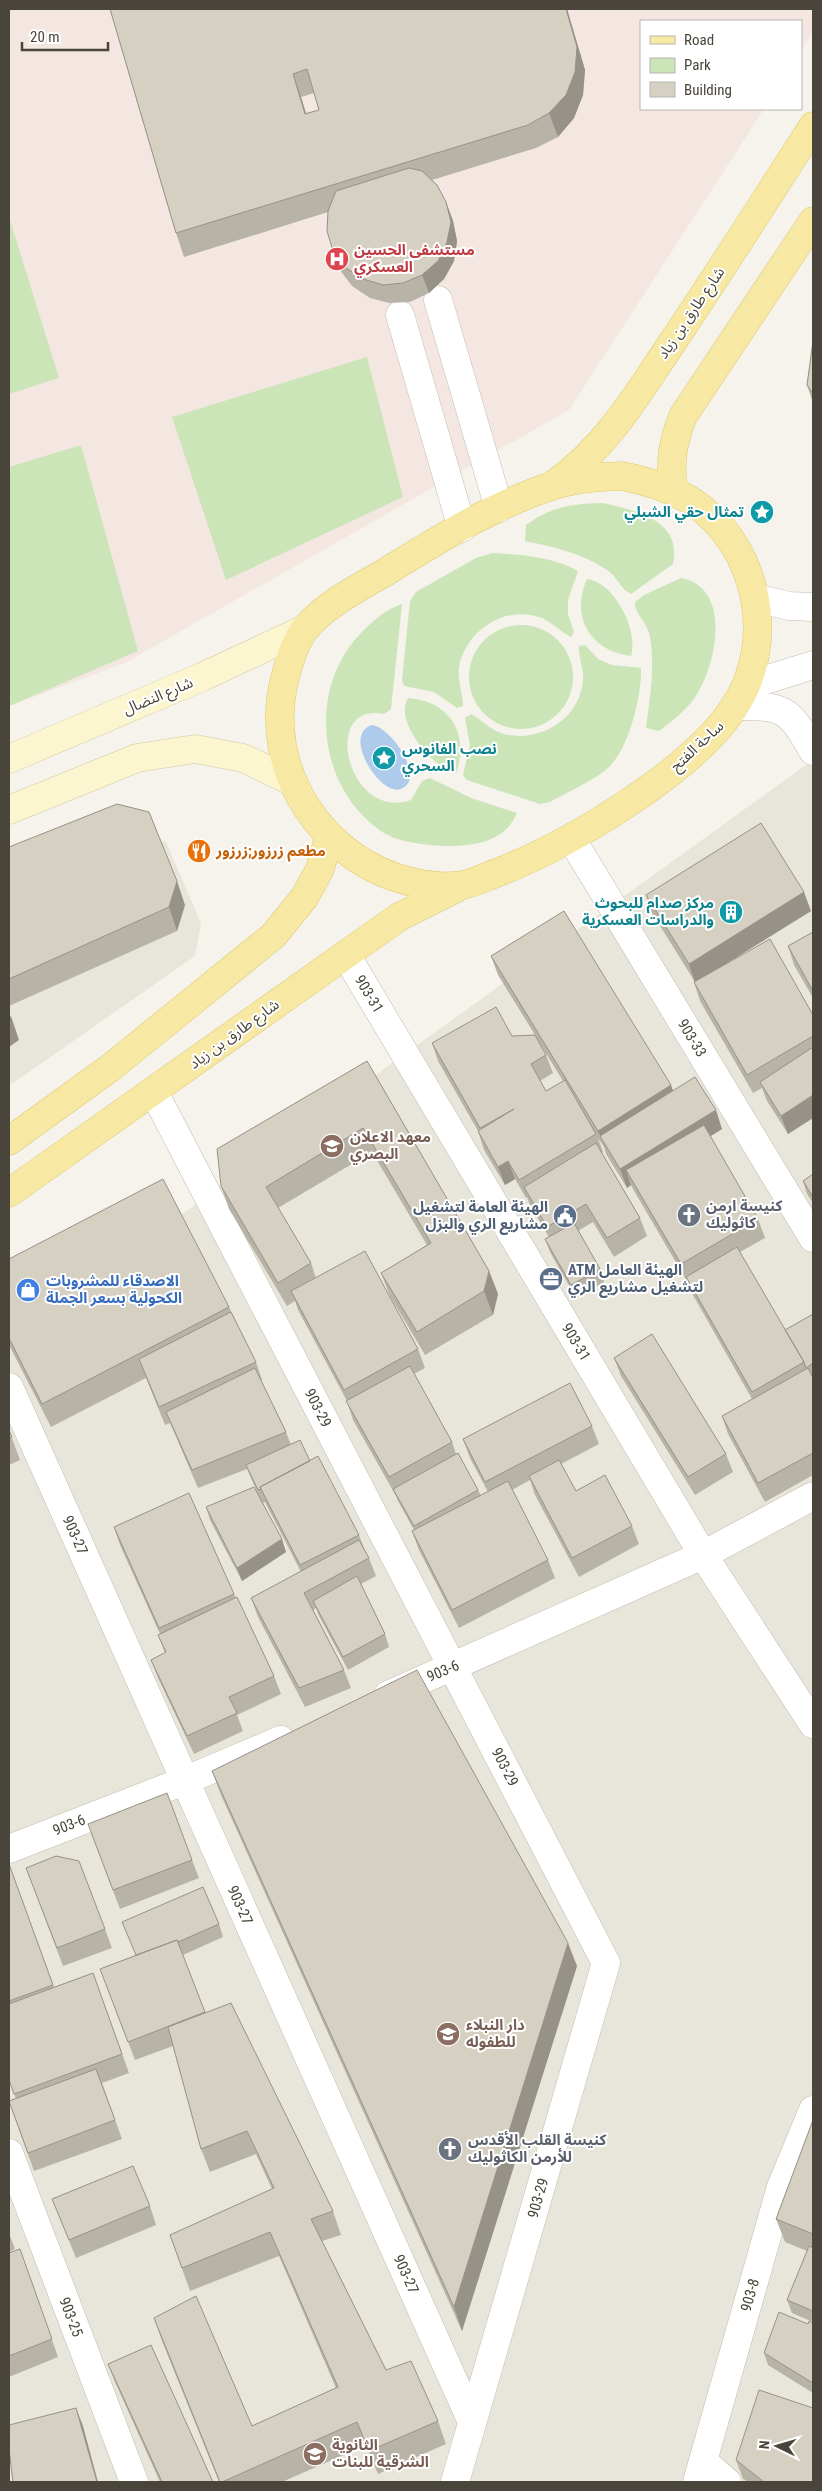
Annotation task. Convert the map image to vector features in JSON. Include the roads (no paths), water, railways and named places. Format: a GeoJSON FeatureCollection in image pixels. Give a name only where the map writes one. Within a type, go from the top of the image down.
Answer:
{"type":"FeatureCollection","features":[{"type":"Feature","properties":{"kind":"main road","name":"شارع طارق بن زياد"},"geometry":{"type":"LineString","coordinates":[[552,486],[581,464],[610,434],[688,320],[813,126]]}},
{"type":"Feature","properties":{"kind":"main road"},"geometry":{"type":"LineString","coordinates":[[674,491],[671,463],[674,437],[683,416],[813,221]]}},
{"type":"Feature","properties":{"kind":"main road","name":"ساحة الفتح"},"geometry":{"type":"LineString","coordinates":[[596,476],[622,476],[674,491],[694,502],[727,534],[740,554],[755,598],[758,627],[755,657],[741,696],[722,725],[662,778],[571,838],[519,864],[465,885],[416,883],[392,876],[369,866],[348,853],[329,836],[310,815],[293,782],[285,759],[280,725],[281,692],[290,659],[305,629],[335,602],[462,528],[499,508],[552,486],[596,476]]}},
{"type":"Feature","properties":{"kind":"main road","name":"شارع النضال"},"geometry":{"type":"LineString","coordinates":[[9,759],[188,683],[305,629]]}},
{"type":"Feature","properties":{"kind":"main road"},"geometry":{"type":"LineString","coordinates":[[9,810],[137,758],[195,749],[244,758],[293,782]]}},
{"type":"Feature","properties":{"kind":"main road"},"geometry":{"type":"LineString","coordinates":[[9,1141],[110,1068],[273,936],[304,898],[320,869],[329,836]]}},
{"type":"Feature","properties":{"kind":"main road","name":"شارع طارق بن زياد"},"geometry":{"type":"LineString","coordinates":[[9,1193],[400,917],[431,899],[465,885]]}},
{"type":"Feature","properties":{"kind":"street"},"geometry":{"type":"LineString","coordinates":[[438,300],[499,508]]}},
{"type":"Feature","properties":{"kind":"street"},"geometry":{"type":"LineString","coordinates":[[400,315],[462,528]]}},
{"type":"Feature","properties":{"kind":"street"},"geometry":{"type":"LineString","coordinates":[[755,598],[789,606],[813,607]]}},
{"type":"Feature","properties":{"kind":"street"},"geometry":{"type":"LineString","coordinates":[[741,696],[813,665]]}},
{"type":"Feature","properties":{"kind":"street"},"geometry":{"type":"LineString","coordinates":[[741,696],[788,713],[813,751]]}},
{"type":"Feature","properties":{"kind":"street","name":"903-33"},"geometry":{"type":"LineString","coordinates":[[571,838],[813,1238]]}},
{"type":"Feature","properties":{"kind":"street","name":"903-31"},"geometry":{"type":"LineString","coordinates":[[346,954],[703,1555],[813,1724]]}},
{"type":"Feature","properties":{"kind":"street","name":"903-29"},"geometry":{"type":"LineString","coordinates":[[154,1092],[606,1963],[455,2482]]}},
{"type":"Feature","properties":{"kind":"street","name":"903-27"},"geometry":{"type":"LineString","coordinates":[[9,1387],[472,2422]]}},
{"type":"Feature","properties":{"kind":"street","name":"903-6"},"geometry":{"type":"LineString","coordinates":[[363,1705],[703,1555],[813,1496]]}},
{"type":"Feature","properties":{"kind":"street","name":"903-6"},"geometry":{"type":"LineString","coordinates":[[9,1849],[184,1781],[300,1732]]}},
{"type":"Feature","properties":{"kind":"street","name":"903-8"},"geometry":{"type":"LineString","coordinates":[[700,2472],[780,2187],[813,2110]]}},
{"type":"Feature","properties":{"kind":"street","name":"903-25"},"geometry":{"type":"LineString","coordinates":[[9,2153],[134,2482]]}},
{"type":"Feature","properties":{"kind":"street"},"geometry":{"type":"LineString","coordinates":[[700,2472],[727,2482]]}},
{"type":"Feature","properties":{"kind":"water"},"geometry":{"type":"Polygon","coordinates":[[[372,725],[388,734],[396,743],[408,765],[410,775],[408,783],[401,789],[392,789],[383,784],[374,775],[367,763],[362,751],[361,740],[363,731],[372,725]]]}},
{"type":"Feature","properties":{"kind":"place","name":"مستشفى الحسين العسكري"},"geometry":{"type":"Point","coordinates":[337,259]}},
{"type":"Feature","properties":{"kind":"place","name":"تمثال حقي الشبلي"},"geometry":{"type":"Point","coordinates":[762,512]}},
{"type":"Feature","properties":{"kind":"place","name":"نصب الفانوس السحري"},"geometry":{"type":"Point","coordinates":[384,758]}},
{"type":"Feature","properties":{"kind":"place","name":"مطعم زرزور;زرزور"},"geometry":{"type":"Point","coordinates":[199,851]}},
{"type":"Feature","properties":{"kind":"place","name":"مركز صدام للبحوث والدراسات العسكرية"},"geometry":{"type":"Point","coordinates":[731,912]}},
{"type":"Feature","properties":{"kind":"place","name":"معهد الاعلان البصري"},"geometry":{"type":"Point","coordinates":[332,1146]}},
{"type":"Feature","properties":{"kind":"place","name":"كنيسة ارمن كاثوليك"},"geometry":{"type":"Point","coordinates":[689,1215]}},
{"type":"Feature","properties":{"kind":"place","name":"الهيئة العامة لتشغيل مشاريع الري والبزل"},"geometry":{"type":"Point","coordinates":[565,1216]}},
{"type":"Feature","properties":{"kind":"place","name":"ATM الهيئة العامل لتشغيل مشاريع الري"},"geometry":{"type":"Point","coordinates":[551,1279]}},
{"type":"Feature","properties":{"kind":"place","name":"الاصدقاء للمشروبات الكحولية بسعر الجملة"},"geometry":{"type":"Point","coordinates":[28,1290]}},
{"type":"Feature","properties":{"kind":"place","name":"دار النبلاء للطفوله"},"geometry":{"type":"Point","coordinates":[448,2034]}},
{"type":"Feature","properties":{"kind":"place","name":"كنيسة القلب الأقدس للأرمن الكاثوليك"},"geometry":{"type":"Point","coordinates":[450,2149]}},
{"type":"Feature","properties":{"kind":"place","name":"الثانوية الشرقية للبنات"},"geometry":{"type":"Point","coordinates":[315,2454]}}]}
